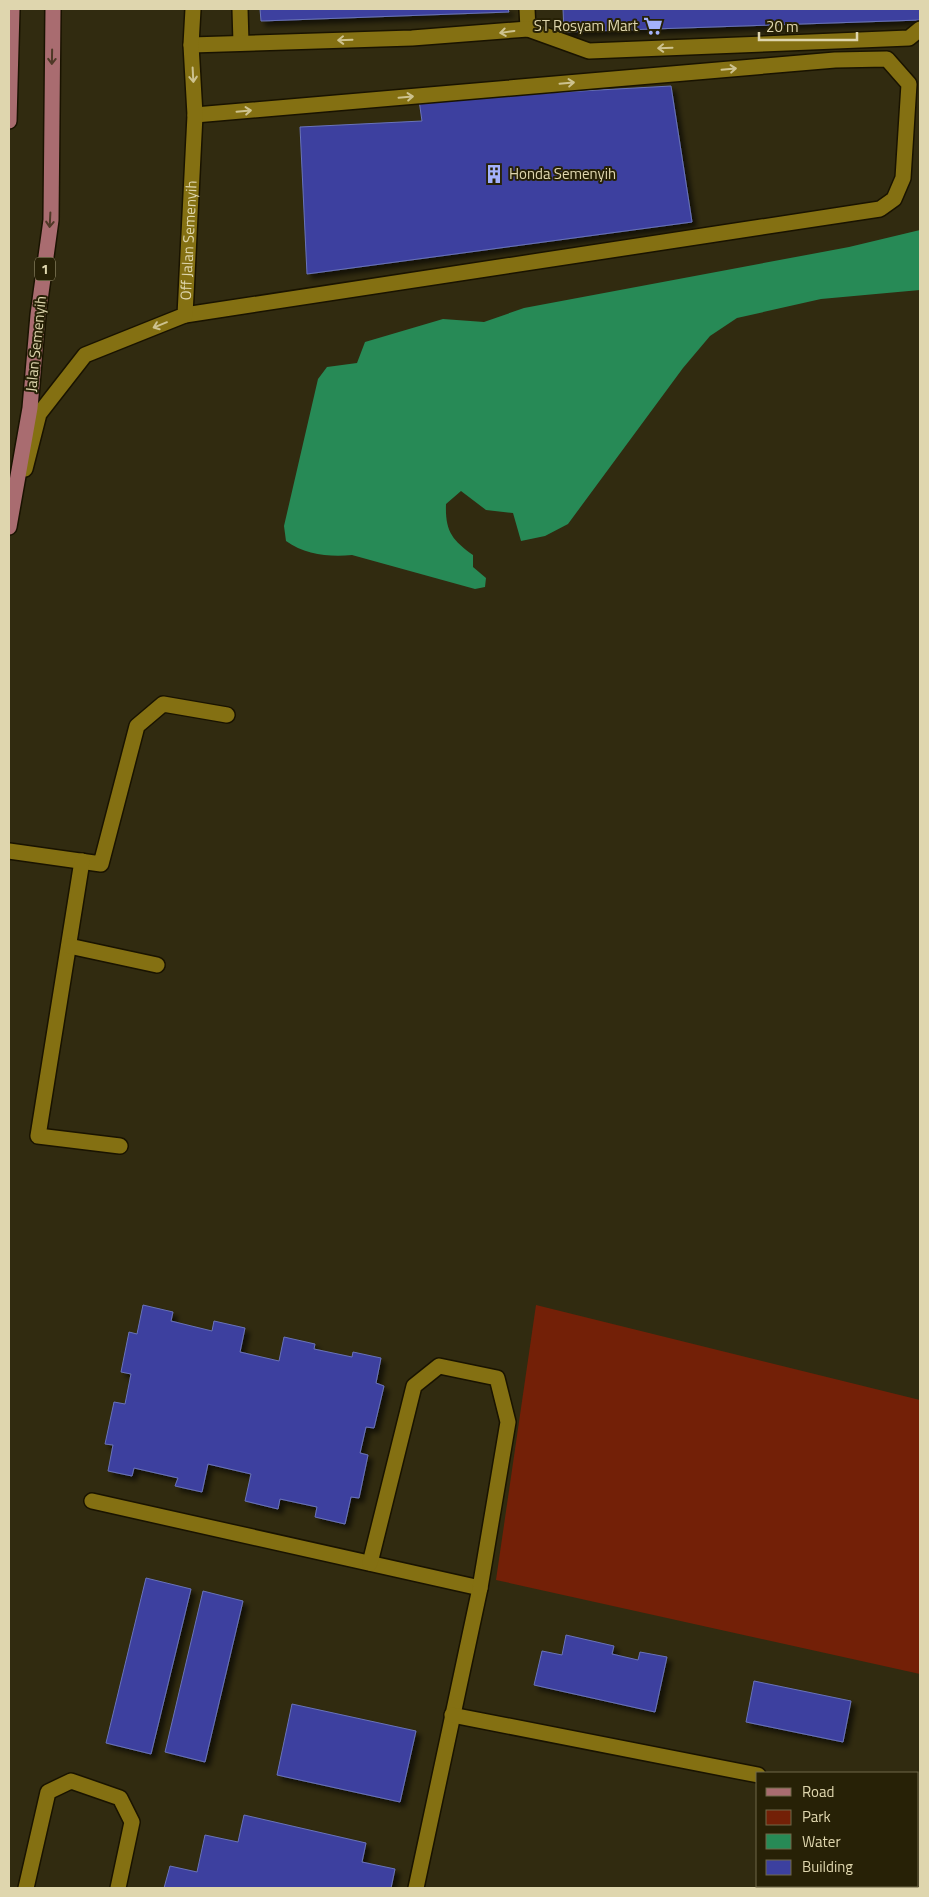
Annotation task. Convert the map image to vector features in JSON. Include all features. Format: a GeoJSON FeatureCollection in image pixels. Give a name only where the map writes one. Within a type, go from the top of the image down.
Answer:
{"type":"FeatureCollection","features":[{"type":"Feature","properties":{"kind":"main road"},"geometry":{"type":"LineString","coordinates":[[9,121],[12,9]]}},
{"type":"Feature","properties":{"kind":"main road","name":"Jalan Semenyih"},"geometry":{"type":"LineString","coordinates":[[9,527],[30,408],[38,315],[51,220],[53,9]]}},
{"type":"Feature","properties":{"kind":"lane","name":"Off Jalan Semenyih"},"geometry":{"type":"LineString","coordinates":[[9,535],[39,414],[85,354],[185,315],[195,116],[191,45],[193,9]]}},
{"type":"Feature","properties":{"kind":"lane"},"geometry":{"type":"LineString","coordinates":[[240,9],[241,43]]}},
{"type":"Feature","properties":{"kind":"lane"},"geometry":{"type":"LineString","coordinates":[[527,9],[528,29]]}},
{"type":"Feature","properties":{"kind":"lane"},"geometry":{"type":"LineString","coordinates":[[191,45],[412,38],[528,29],[589,51],[909,38],[920,28]]}},
{"type":"Feature","properties":{"kind":"lane"},"geometry":{"type":"LineString","coordinates":[[185,315],[880,209],[894,199],[903,178],[909,84],[887,59],[835,60],[195,116]]}},
{"type":"Feature","properties":{"kind":"lane"},"geometry":{"type":"LineString","coordinates":[[9,851],[101,864],[137,726],[163,704],[227,715]]}},
{"type":"Feature","properties":{"kind":"lane"},"geometry":{"type":"LineString","coordinates":[[82,861],[38,1136],[120,1146]]}},
{"type":"Feature","properties":{"kind":"lane"},"geometry":{"type":"LineString","coordinates":[[69,946],[156,965]]}},
{"type":"Feature","properties":{"kind":"lane"},"geometry":{"type":"LineString","coordinates":[[370,1564],[414,1386],[439,1366],[497,1378],[508,1422],[480,1588],[416,1888]]}},
{"type":"Feature","properties":{"kind":"lane"},"geometry":{"type":"LineString","coordinates":[[92,1501],[480,1588]]}},
{"type":"Feature","properties":{"kind":"lane"},"geometry":{"type":"LineString","coordinates":[[452,1715],[756,1775]]}},
{"type":"Feature","properties":{"kind":"lane"},"geometry":{"type":"LineString","coordinates":[[26,1888],[48,1792],[71,1780],[120,1798],[132,1822],[118,1888]]}},
{"type":"Feature","properties":{"kind":"green space"},"geometry":{"type":"Polygon","coordinates":[[[536,1305],[920,1400],[920,1674],[496,1580],[536,1305]]]}},
{"type":"Feature","properties":{"kind":"water"},"geometry":{"type":"Polygon","coordinates":[[[920,230],[920,290],[821,299],[737,318],[710,336],[683,368],[568,524],[545,536],[521,541],[513,513],[486,510],[461,491],[446,504],[447,521],[451,534],[473,555],[473,567],[486,578],[485,587],[475,589],[352,555],[335,556],[309,552],[286,541],[284,526],[318,379],[327,367],[357,363],[365,342],[443,319],[484,322],[524,308],[849,247],[920,230]]]}},
{"type":"Feature","properties":{"kind":"building"},"geometry":{"type":"Polygon","coordinates":[[[260,9],[508,9],[509,12],[261,21],[260,9]]]}},
{"type":"Feature","properties":{"kind":"building","name":"ST Rosyam Mart"},"geometry":{"type":"Polygon","coordinates":[[[563,9],[920,9],[920,20],[564,32],[563,9]]]}},
{"type":"Feature","properties":{"kind":"building","name":"Honda Semenyih"},"geometry":{"type":"Polygon","coordinates":[[[671,86],[692,222],[307,274],[300,127],[422,121],[419,100],[671,86]]]}},
{"type":"Feature","properties":{"kind":"building"},"geometry":{"type":"Polygon","coordinates":[[[143,1305],[173,1312],[171,1321],[212,1331],[214,1321],[245,1328],[240,1352],[279,1361],[284,1337],[315,1344],[314,1349],[352,1357],[353,1352],[381,1358],[376,1383],[384,1386],[374,1428],[366,1427],[360,1453],[368,1455],[359,1498],[351,1497],[345,1524],[315,1517],[317,1507],[280,1499],[278,1509],[245,1501],[251,1474],[208,1464],[202,1492],[175,1486],[178,1478],[134,1468],[132,1476],[108,1471],[113,1445],[105,1444],[114,1402],[125,1404],[131,1374],[121,1372],[129,1332],[137,1334],[143,1305]]]}},
{"type":"Feature","properties":{"kind":"building"},"geometry":{"type":"Polygon","coordinates":[[[146,1578],[191,1589],[151,1754],[106,1743],[146,1578]]]}},
{"type":"Feature","properties":{"kind":"building"},"geometry":{"type":"Polygon","coordinates":[[[203,1591],[243,1601],[205,1762],[165,1752],[203,1591]]]}},
{"type":"Feature","properties":{"kind":"building"},"geometry":{"type":"Polygon","coordinates":[[[566,1635],[614,1646],[612,1654],[638,1660],[640,1652],[667,1657],[655,1712],[534,1685],[542,1651],[562,1655],[566,1635]]]}},
{"type":"Feature","properties":{"kind":"building"},"geometry":{"type":"Polygon","coordinates":[[[754,1681],[851,1701],[843,1742],[746,1722],[754,1681]]]}},
{"type":"Feature","properties":{"kind":"building"},"geometry":{"type":"Polygon","coordinates":[[[292,1704],[416,1731],[400,1802],[277,1775],[292,1704]]]}},
{"type":"Feature","properties":{"kind":"building"},"geometry":{"type":"Polygon","coordinates":[[[244,1815],[366,1843],[362,1862],[395,1869],[391,1888],[164,1888],[170,1866],[197,1872],[205,1835],[238,1842],[244,1815]]]}},
{"type":"Feature","properties":{"kind":"place","name":"ST Rosyam Mart"},"geometry":{"type":"Point","coordinates":[653,26]}},
{"type":"Feature","properties":{"kind":"place","name":"Honda Semenyih"},"geometry":{"type":"Point","coordinates":[494,174]}}]}
